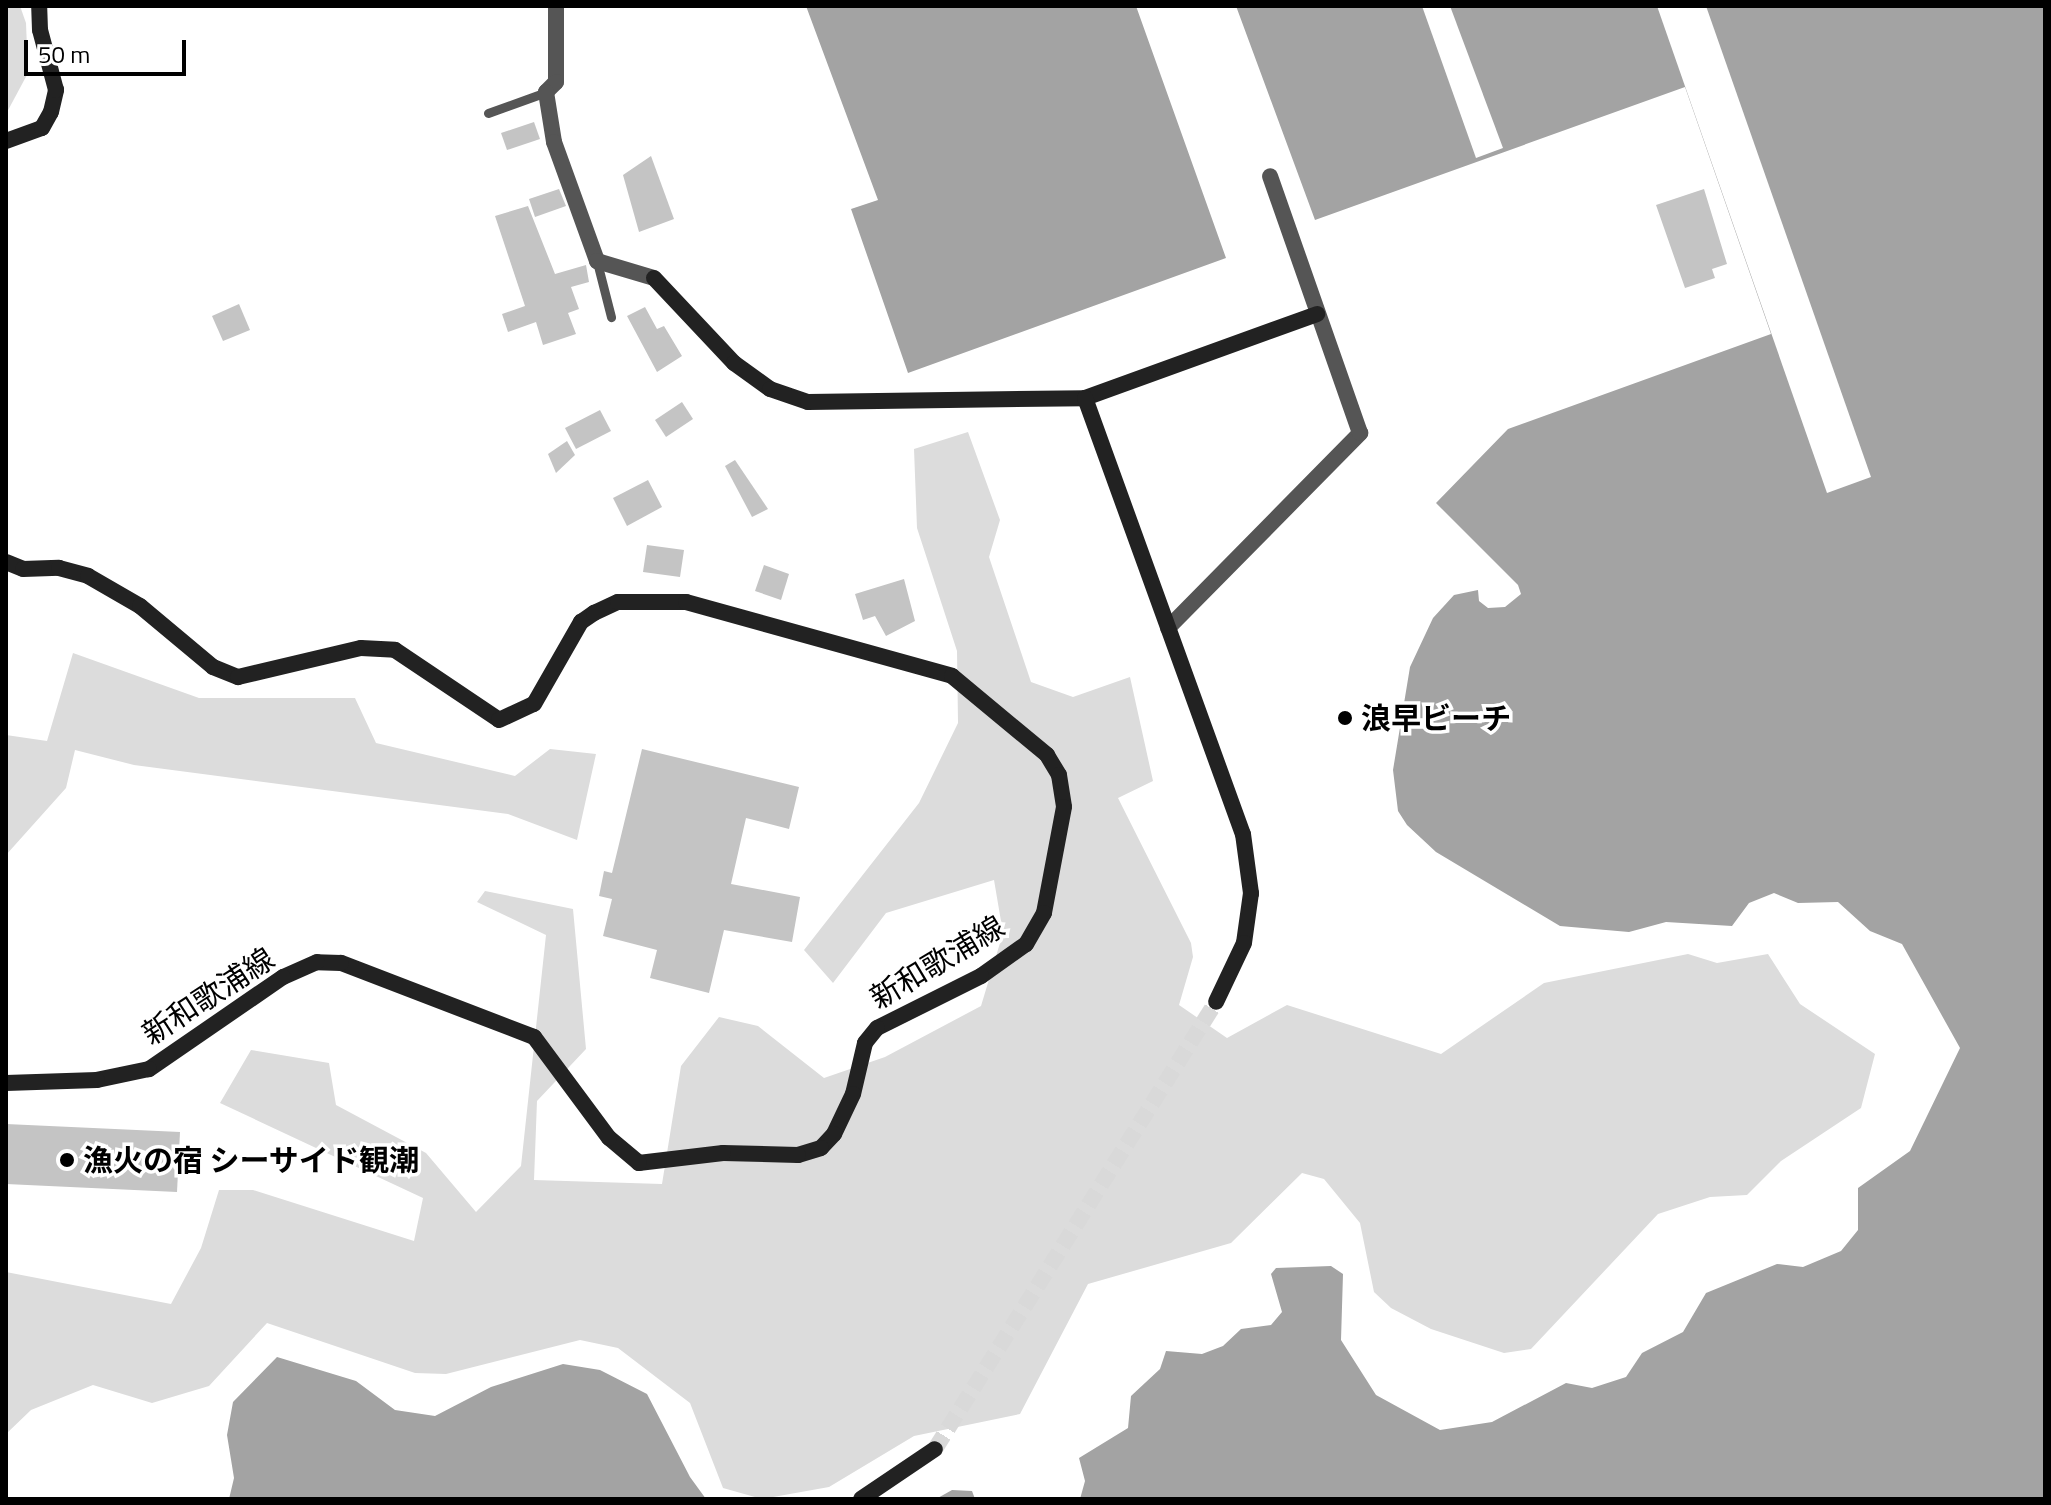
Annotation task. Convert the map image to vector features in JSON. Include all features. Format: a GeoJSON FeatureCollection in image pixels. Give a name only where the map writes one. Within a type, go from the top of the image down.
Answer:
{"type":"FeatureCollection","features":[{"type":"Feature","properties":{"kind":"main road"},"geometry":{"type":"LineString","coordinates":[[6,141],[42,128],[51,112],[56,90],[40,30],[39,6]]}},
{"type":"Feature","properties":{"kind":"main road"},"geometry":{"type":"LineString","coordinates":[[654,278],[734,363],[770,389],[808,402],[1085,398],[1317,314]]}},
{"type":"Feature","properties":{"kind":"main road"},"geometry":{"type":"LineString","coordinates":[[1085,398],[1243,834],[1251,893],[1244,943],[1216,1002]]}},
{"type":"Feature","properties":{"kind":"main road","name":"新和歌浦線"},"geometry":{"type":"LineString","coordinates":[[6,562],[23,569],[59,568],[88,576],[140,606],[213,667],[238,677],[361,648],[395,650],[499,720],[534,704],[581,622],[594,613],[618,602],[686,602],[952,676],[1047,755],[1059,775],[1064,807],[1044,913],[1026,944],[981,976],[877,1028],[865,1043],[853,1094],[834,1134],[821,1148],[798,1155],[723,1153],[639,1163],[609,1138],[534,1037],[341,963],[317,962],[283,977],[149,1069],[97,1080],[6,1083]]}},
{"type":"Feature","properties":{"kind":"main road"},"geometry":{"type":"LineString","coordinates":[[861,1499],[935,1449]]}},
{"type":"Feature","properties":{"kind":"street"},"geometry":{"type":"LineString","coordinates":[[556,6],[556,82],[546,92],[554,142],[597,261],[654,278]]}},
{"type":"Feature","properties":{"kind":"street"},"geometry":{"type":"LineString","coordinates":[[1168,628],[1360,433],[1270,176]]}},
{"type":"Feature","properties":{"kind":"lane"},"geometry":{"type":"LineString","coordinates":[[488,113],[546,92]]}},
{"type":"Feature","properties":{"kind":"lane"},"geometry":{"type":"LineString","coordinates":[[597,261],[611,317]]}},
{"type":"Feature","properties":{"kind":"shaded area"},"geometry":{"type":"Polygon","coordinates":[[[6,6],[20,6],[26,23],[28,73],[6,114],[6,6]]]}},
{"type":"Feature","properties":{"kind":"shaded area"},"geometry":{"type":"Polygon","coordinates":[[[806,6],[1136,6],[1226,258],[908,373],[851,209],[878,200],[806,6]]]}},
{"type":"Feature","properties":{"kind":"shaded area"},"geometry":{"type":"Polygon","coordinates":[[[1236,6],[2045,6],[2045,1499],[1080,1499],[1085,1481],[1079,1458],[1128,1428],[1131,1396],[1160,1369],[1166,1351],[1202,1354],[1223,1346],[1241,1329],[1271,1325],[1282,1312],[1271,1274],[1276,1268],[1331,1266],[1343,1274],[1341,1340],[1376,1395],[1440,1430],[1492,1422],[1566,1383],[1592,1388],[1626,1377],[1642,1353],[1683,1332],[1706,1293],[1777,1264],[1803,1267],[1841,1251],[1858,1230],[1858,1188],[1910,1151],[1960,1048],[1902,944],[1870,931],[1838,902],[1798,903],[1774,893],[1749,903],[1732,926],[1666,922],[1629,932],[1560,926],[1436,852],[1407,825],[1398,811],[1393,770],[1410,667],[1433,618],[1454,595],[1478,590],[1479,601],[1488,608],[1505,607],[1521,594],[1518,585],[1436,503],[1508,429],[1771,334],[1685,87],[1315,220],[1236,6]]]}},
{"type":"Feature","properties":{"kind":"shaded area"},"geometry":{"type":"Polygon","coordinates":[[[968,432],[1000,520],[989,557],[1031,682],[1073,697],[1130,677],[1153,781],[1118,798],[1191,943],[1193,957],[1179,1005],[1227,1038],[1287,1005],[1441,1054],[1544,983],[1688,954],[1717,963],[1768,954],[1800,1004],[1875,1054],[1861,1108],[1781,1161],[1747,1195],[1710,1197],[1658,1214],[1531,1349],[1504,1353],[1431,1329],[1391,1308],[1374,1292],[1360,1223],[1324,1179],[1302,1173],[1231,1243],[1088,1284],[1020,1414],[914,1436],[829,1487],[762,1499],[723,1488],[690,1403],[618,1348],[580,1340],[446,1374],[415,1373],[267,1323],[209,1386],[152,1403],[93,1385],[31,1410],[6,1434],[6,1272],[171,1304],[201,1248],[219,1190],[253,1190],[414,1241],[423,1198],[220,1103],[251,1050],[329,1063],[336,1105],[426,1153],[476,1212],[521,1166],[546,935],[477,902],[485,891],[573,909],[586,1049],[537,1101],[534,1180],[662,1184],[681,1066],[719,1017],[758,1026],[824,1078],[885,1057],[981,1006],[1003,933],[994,880],[886,913],[833,983],[804,950],[919,803],[958,723],[957,651],[917,528],[914,449],[968,432]]]}},
{"type":"Feature","properties":{"kind":"shaded area"},"geometry":{"type":"Polygon","coordinates":[[[73,653],[199,698],[355,698],[376,743],[515,776],[550,749],[596,754],[577,840],[508,814],[134,765],[75,750],[66,788],[6,855],[6,735],[47,741],[73,653]]]}},
{"type":"Feature","properties":{"kind":"shaded area"},"geometry":{"type":"Polygon","coordinates":[[[277,1357],[356,1381],[395,1410],[435,1416],[491,1387],[563,1364],[600,1370],[647,1394],[690,1477],[706,1499],[229,1499],[234,1478],[227,1435],[233,1402],[277,1357]]]}},
{"type":"Feature","properties":{"kind":"shaded area"},"geometry":{"type":"Polygon","coordinates":[[[952,1490],[972,1491],[975,1499],[936,1499],[952,1490]]]}},
{"type":"Feature","properties":{"kind":"pier"},"geometry":{"type":"Polygon","coordinates":[[[1422,6],[1450,6],[1503,148],[1476,158],[1422,6]]]}},
{"type":"Feature","properties":{"kind":"pier"},"geometry":{"type":"Polygon","coordinates":[[[1657,6],[1706,6],[1871,477],[1827,493],[1657,6]]]}},
{"type":"Feature","properties":{"kind":"building"},"geometry":{"type":"Polygon","coordinates":[[[534,122],[540,139],[507,150],[501,133],[534,122]]]}},
{"type":"Feature","properties":{"kind":"building"},"geometry":{"type":"Polygon","coordinates":[[[651,156],[674,219],[639,232],[623,175],[651,156]]]}},
{"type":"Feature","properties":{"kind":"building"},"geometry":{"type":"Polygon","coordinates":[[[559,189],[566,206],[535,217],[529,199],[559,189]]]}},
{"type":"Feature","properties":{"kind":"building"},"geometry":{"type":"Polygon","coordinates":[[[1704,189],[1727,264],[1712,269],[1715,278],[1685,288],[1656,205],[1704,189]]]}},
{"type":"Feature","properties":{"kind":"building"},"geometry":{"type":"Polygon","coordinates":[[[528,206],[555,274],[586,265],[589,282],[571,287],[579,309],[568,313],[576,334],[543,345],[536,322],[508,332],[502,314],[525,306],[495,216],[528,206]]]}},
{"type":"Feature","properties":{"kind":"building"},"geometry":{"type":"Polygon","coordinates":[[[239,304],[250,330],[223,341],[212,316],[239,304]]]}},
{"type":"Feature","properties":{"kind":"building"},"geometry":{"type":"Polygon","coordinates":[[[645,307],[657,329],[664,326],[682,356],[657,372],[627,316],[645,307]]]}},
{"type":"Feature","properties":{"kind":"building"},"geometry":{"type":"Polygon","coordinates":[[[682,402],[693,419],[666,437],[655,420],[682,402]]]}},
{"type":"Feature","properties":{"kind":"building"},"geometry":{"type":"Polygon","coordinates":[[[600,410],[611,431],[576,449],[565,428],[600,410]]]}},
{"type":"Feature","properties":{"kind":"building"},"geometry":{"type":"Polygon","coordinates":[[[567,441],[575,455],[556,473],[548,454],[567,441]]]}},
{"type":"Feature","properties":{"kind":"building"},"geometry":{"type":"Polygon","coordinates":[[[735,460],[768,509],[752,517],[725,466],[735,460]]]}},
{"type":"Feature","properties":{"kind":"building"},"geometry":{"type":"Polygon","coordinates":[[[648,480],[662,507],[627,526],[613,498],[648,480]]]}},
{"type":"Feature","properties":{"kind":"building"},"geometry":{"type":"Polygon","coordinates":[[[647,545],[684,550],[680,577],[643,572],[647,545]]]}},
{"type":"Feature","properties":{"kind":"building"},"geometry":{"type":"Polygon","coordinates":[[[764,565],[789,574],[781,600],[755,591],[764,565]]]}},
{"type":"Feature","properties":{"kind":"building"},"geometry":{"type":"Polygon","coordinates":[[[904,579],[915,621],[886,636],[875,616],[863,620],[855,594],[904,579]]]}},
{"type":"Feature","properties":{"kind":"building"},"geometry":{"type":"Polygon","coordinates":[[[642,749],[799,787],[789,829],[746,818],[731,884],[800,897],[792,942],[724,930],[709,993],[650,978],[657,950],[603,936],[612,899],[599,896],[604,871],[612,873],[642,749]]]}},
{"type":"Feature","properties":{"kind":"building"},"geometry":{"type":"Polygon","coordinates":[[[6,1124],[180,1132],[177,1192],[6,1184],[6,1124]]]}},
{"type":"Feature","properties":{"kind":"tunnel"},"geometry":{"type":"LineString","coordinates":[[935,1449],[1216,1002]]}},
{"type":"Feature","properties":{"kind":"place","name":"浪早ビーチ"},"geometry":{"type":"Point","coordinates":[1345,718]}},
{"type":"Feature","properties":{"kind":"place","name":"漁火の宿 シーサイド観潮"},"geometry":{"type":"Point","coordinates":[67,1160]}}]}
